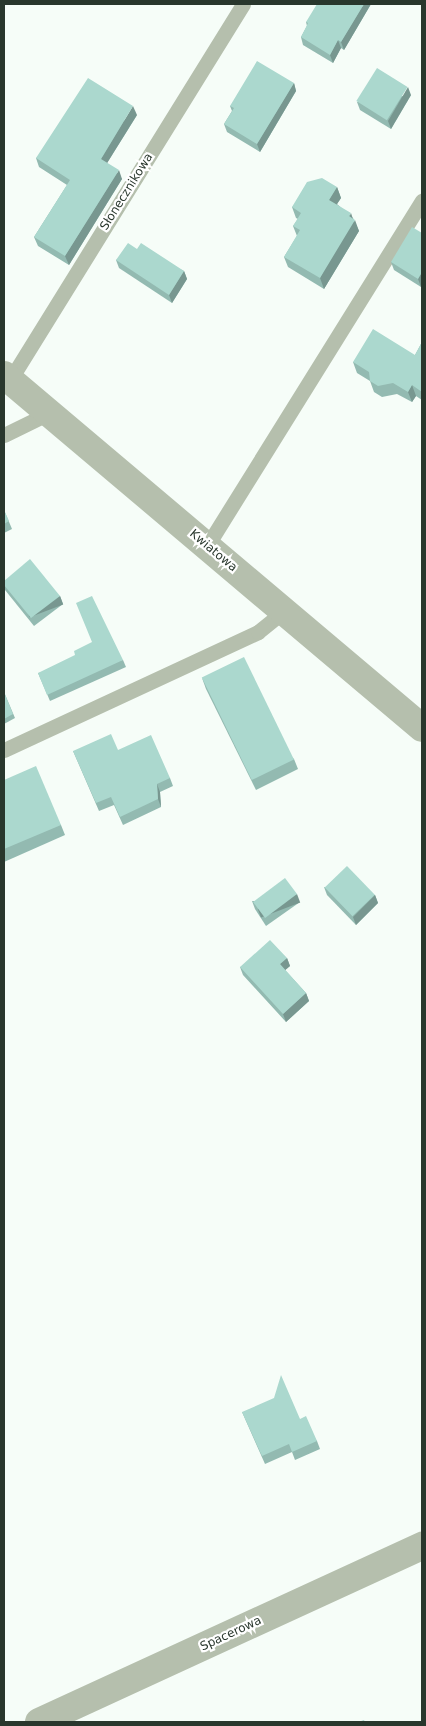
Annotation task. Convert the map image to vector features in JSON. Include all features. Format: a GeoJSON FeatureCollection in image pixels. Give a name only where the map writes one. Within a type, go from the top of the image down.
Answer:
{"type":"FeatureCollection","features":[{"type":"Feature","properties":{"kind":"street","name":"Kwiatowa"},"geometry":{"type":"LineString","coordinates":[[7,378],[422,728]]}},
{"type":"Feature","properties":{"kind":"street","name":"Spacerowa"},"geometry":{"type":"LineString","coordinates":[[39,1722],[422,1546]]}},
{"type":"Feature","properties":{"kind":"lane","name":"Słonecznikowa"},"geometry":{"type":"LineString","coordinates":[[7,378],[243,4]]}},
{"type":"Feature","properties":{"kind":"lane"},"geometry":{"type":"LineString","coordinates":[[207,546],[422,200]]}},
{"type":"Feature","properties":{"kind":"lane"},"geometry":{"type":"LineString","coordinates":[[4,435],[49,413]]}},
{"type":"Feature","properties":{"kind":"lane"},"geometry":{"type":"LineString","coordinates":[[4,750],[258,632],[284,611]]}},
{"type":"Feature","properties":{"kind":"building"},"geometry":{"type":"Polygon","coordinates":[[[317,4],[364,4],[341,42],[338,40],[330,55],[301,37],[308,23],[306,22],[317,4]]]}},
{"type":"Feature","properties":{"kind":"building"},"geometry":{"type":"Polygon","coordinates":[[[257,61],[294,83],[257,144],[224,124],[234,108],[230,106],[257,61]]]}},
{"type":"Feature","properties":{"kind":"building"},"geometry":{"type":"Polygon","coordinates":[[[377,68],[408,87],[387,120],[356,101],[377,68]]]}},
{"type":"Feature","properties":{"kind":"building"},"geometry":{"type":"Polygon","coordinates":[[[88,78],[133,106],[101,159],[119,170],[65,256],[34,237],[70,180],[36,158],[88,78]]]}},
{"type":"Feature","properties":{"kind":"building"},"geometry":{"type":"Polygon","coordinates":[[[322,178],[337,187],[329,200],[351,213],[349,216],[355,220],[320,278],[284,257],[300,230],[293,226],[301,213],[292,207],[307,182],[322,178]]]}},
{"type":"Feature","properties":{"kind":"building"},"geometry":{"type":"Polygon","coordinates":[[[412,227],[422,233],[422,272],[418,279],[391,262],[412,227]]]}},
{"type":"Feature","properties":{"kind":"building"},"geometry":{"type":"Polygon","coordinates":[[[128,243],[137,249],[141,243],[184,271],[169,295],[116,260],[128,243]]]}},
{"type":"Feature","properties":{"kind":"building"},"geometry":{"type":"Polygon","coordinates":[[[373,329],[415,355],[422,342],[422,392],[412,385],[408,392],[393,383],[378,386],[370,381],[369,372],[353,362],[373,329]]]}},
{"type":"Feature","properties":{"kind":"building"},"geometry":{"type":"Polygon","coordinates":[[[4,510],[9,521],[4,524],[4,510]]]}},
{"type":"Feature","properties":{"kind":"building"},"geometry":{"type":"Polygon","coordinates":[[[30,559],[60,596],[31,618],[4,585],[4,581],[30,559]]]}},
{"type":"Feature","properties":{"kind":"building"},"geometry":{"type":"Polygon","coordinates":[[[92,596],[123,660],[47,695],[38,673],[75,655],[74,651],[92,642],[76,603],[92,596]]]}},
{"type":"Feature","properties":{"kind":"building"},"geometry":{"type":"Polygon","coordinates":[[[244,657],[294,759],[252,780],[202,678],[244,657]]]}},
{"type":"Feature","properties":{"kind":"building"},"geometry":{"type":"Polygon","coordinates":[[[4,692],[13,714],[4,719],[4,692]]]}},
{"type":"Feature","properties":{"kind":"building"},"geometry":{"type":"Polygon","coordinates":[[[111,734],[118,750],[151,735],[170,778],[157,784],[158,799],[120,817],[111,797],[96,803],[73,751],[111,734]]]}},
{"type":"Feature","properties":{"kind":"building"},"geometry":{"type":"Polygon","coordinates":[[[36,766],[61,825],[4,849],[4,780],[36,766]]]}},
{"type":"Feature","properties":{"kind":"building"},"geometry":{"type":"Polygon","coordinates":[[[347,866],[375,895],[352,916],[325,888],[347,866]]]}},
{"type":"Feature","properties":{"kind":"building"},"geometry":{"type":"Polygon","coordinates":[[[285,878],[297,894],[265,918],[253,902],[285,878]]]}},
{"type":"Feature","properties":{"kind":"building"},"geometry":{"type":"Polygon","coordinates":[[[270,940],[287,958],[280,964],[306,993],[283,1014],[240,967],[270,940]]]}},
{"type":"Feature","properties":{"kind":"building"},"geometry":{"type":"Polygon","coordinates":[[[281,1375],[300,1419],[306,1416],[317,1441],[292,1452],[289,1444],[262,1456],[242,1412],[274,1398],[281,1375]]]}}]}
